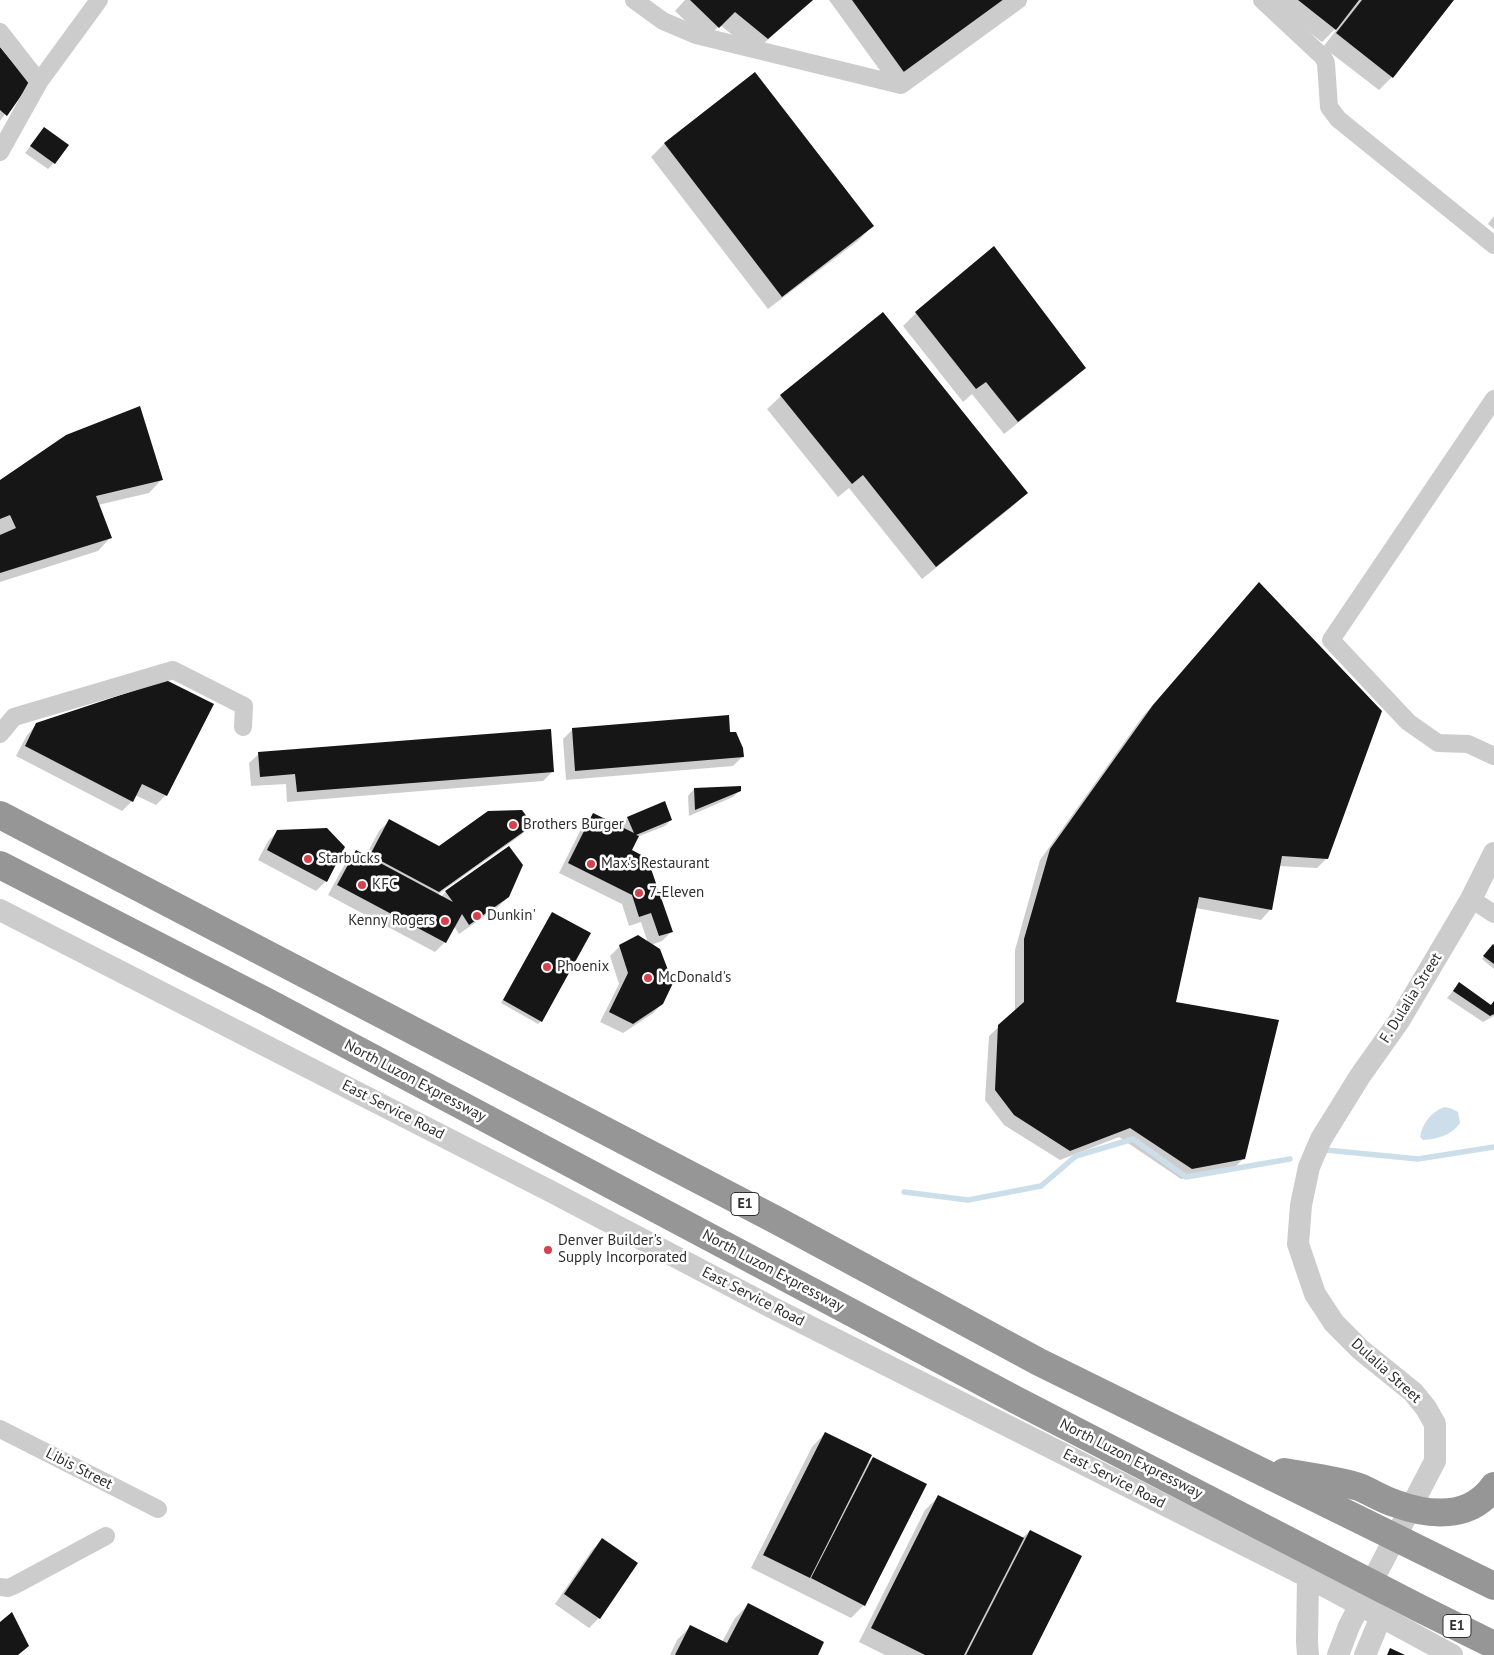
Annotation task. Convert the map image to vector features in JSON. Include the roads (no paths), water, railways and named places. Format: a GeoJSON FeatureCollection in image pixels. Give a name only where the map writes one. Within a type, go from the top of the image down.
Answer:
{"type":"FeatureCollection","features":[{"type":"Feature","properties":{"kind":"highway","name":"E1"},"geometry":{"type":"LineString","coordinates":[[0,815],[769,1216],[1040,1362],[1494,1586]]}},
{"type":"Feature","properties":{"kind":"highway","name":"North Luzon Expressway"},"geometry":{"type":"LineString","coordinates":[[0,865],[267,1002],[1016,1400],[1494,1645]]}},
{"type":"Feature","properties":{"kind":"highway"},"geometry":{"type":"LineString","coordinates":[[1245,1464],[1358,1487],[1394,1503],[1434,1513],[1446,1513],[1474,1506],[1494,1486]]}},
{"type":"Feature","properties":{"kind":"highway"},"geometry":{"type":"LineString","coordinates":[[1419,1608],[1466,1651],[1474,1655]]}},
{"type":"Feature","properties":{"kind":"street"},"geometry":{"type":"LineString","coordinates":[[0,152],[39,82],[99,0]]}},
{"type":"Feature","properties":{"kind":"street"},"geometry":{"type":"LineString","coordinates":[[634,0],[663,22],[696,35],[900,85],[1018,0]]}},
{"type":"Feature","properties":{"kind":"street"},"geometry":{"type":"LineString","coordinates":[[1262,0],[1323,57],[1326,63],[1330,107],[1338,119],[1494,245]]}},
{"type":"Feature","properties":{"kind":"street"},"geometry":{"type":"LineString","coordinates":[[0,32],[39,82]]}},
{"type":"Feature","properties":{"kind":"street"},"geometry":{"type":"LineString","coordinates":[[1494,399],[1331,640],[1408,722],[1430,738],[1438,743],[1468,744],[1494,756]]}},
{"type":"Feature","properties":{"kind":"street"},"geometry":{"type":"LineString","coordinates":[[0,734],[14,717],[173,670],[244,706],[243,727]]}},
{"type":"Feature","properties":{"kind":"street","name":"F. Dulalia Street"},"geometry":{"type":"LineString","coordinates":[[1321,1139],[1360,1076],[1399,1021],[1471,899],[1494,853]]}},
{"type":"Feature","properties":{"kind":"street"},"geometry":{"type":"LineString","coordinates":[[1471,899],[1494,914]]}},
{"type":"Feature","properties":{"kind":"street","name":"East Service Road"},"geometry":{"type":"LineString","coordinates":[[0,910],[524,1177],[773,1308],[1308,1577],[1452,1655]]}},
{"type":"Feature","properties":{"kind":"street","name":"Dulalia Street"},"geometry":{"type":"LineString","coordinates":[[1321,1139],[1309,1166],[1301,1205],[1298,1244],[1315,1294],[1334,1323],[1361,1350],[1413,1392],[1426,1408],[1435,1424],[1435,1462],[1349,1626],[1338,1655]]}},
{"type":"Feature","properties":{"kind":"street","name":"Libis Street"},"geometry":{"type":"LineString","coordinates":[[0,1429],[158,1509]]}},
{"type":"Feature","properties":{"kind":"street"},"geometry":{"type":"LineString","coordinates":[[0,1587],[8,1588],[15,1585],[106,1536]]}},
{"type":"Feature","properties":{"kind":"street"},"geometry":{"type":"LineString","coordinates":[[1308,1577],[1308,1655]]}},
{"type":"Feature","properties":{"kind":"street"},"geometry":{"type":"LineString","coordinates":[[1365,1655],[1381,1617]]}},
{"type":"Feature","properties":{"kind":"water"},"geometry":{"type":"Polygon","coordinates":[[[1444,1107],[1458,1112],[1460,1123],[1443,1136],[1423,1140],[1420,1137],[1425,1123],[1431,1115],[1444,1107]]]}},
{"type":"Feature","properties":{"kind":"waterway"},"geometry":{"type":"LineString","coordinates":[[904,1192],[968,1200],[1041,1186],[1076,1156],[1133,1139],[1186,1177],[1290,1159]]}},
{"type":"Feature","properties":{"kind":"waterway"},"geometry":{"type":"LineString","coordinates":[[1326,1150],[1418,1159],[1494,1147]]}},
{"type":"Feature","properties":{"kind":"place","name":"Brothers Burger"},"geometry":{"type":"Point","coordinates":[513,825]}},
{"type":"Feature","properties":{"kind":"place","name":"Starbucks"},"geometry":{"type":"Point","coordinates":[308,859]}},
{"type":"Feature","properties":{"kind":"place","name":"Max's Restaurant"},"geometry":{"type":"Point","coordinates":[591,864]}},
{"type":"Feature","properties":{"kind":"place","name":"KFC"},"geometry":{"type":"Point","coordinates":[362,885]}},
{"type":"Feature","properties":{"kind":"place","name":"7-Eleven"},"geometry":{"type":"Point","coordinates":[639,893]}},
{"type":"Feature","properties":{"kind":"place","name":"Dunkin'"},"geometry":{"type":"Point","coordinates":[477,916]}},
{"type":"Feature","properties":{"kind":"place","name":"Kenny Rogers"},"geometry":{"type":"Point","coordinates":[445,921]}},
{"type":"Feature","properties":{"kind":"place","name":"Phoenix"},"geometry":{"type":"Point","coordinates":[547,967]}},
{"type":"Feature","properties":{"kind":"place","name":"McDonald's"},"geometry":{"type":"Point","coordinates":[648,978]}},
{"type":"Feature","properties":{"kind":"place","name":"Denver Builder's Supply Incorporated"},"geometry":{"type":"Point","coordinates":[548,1250]}}]}
